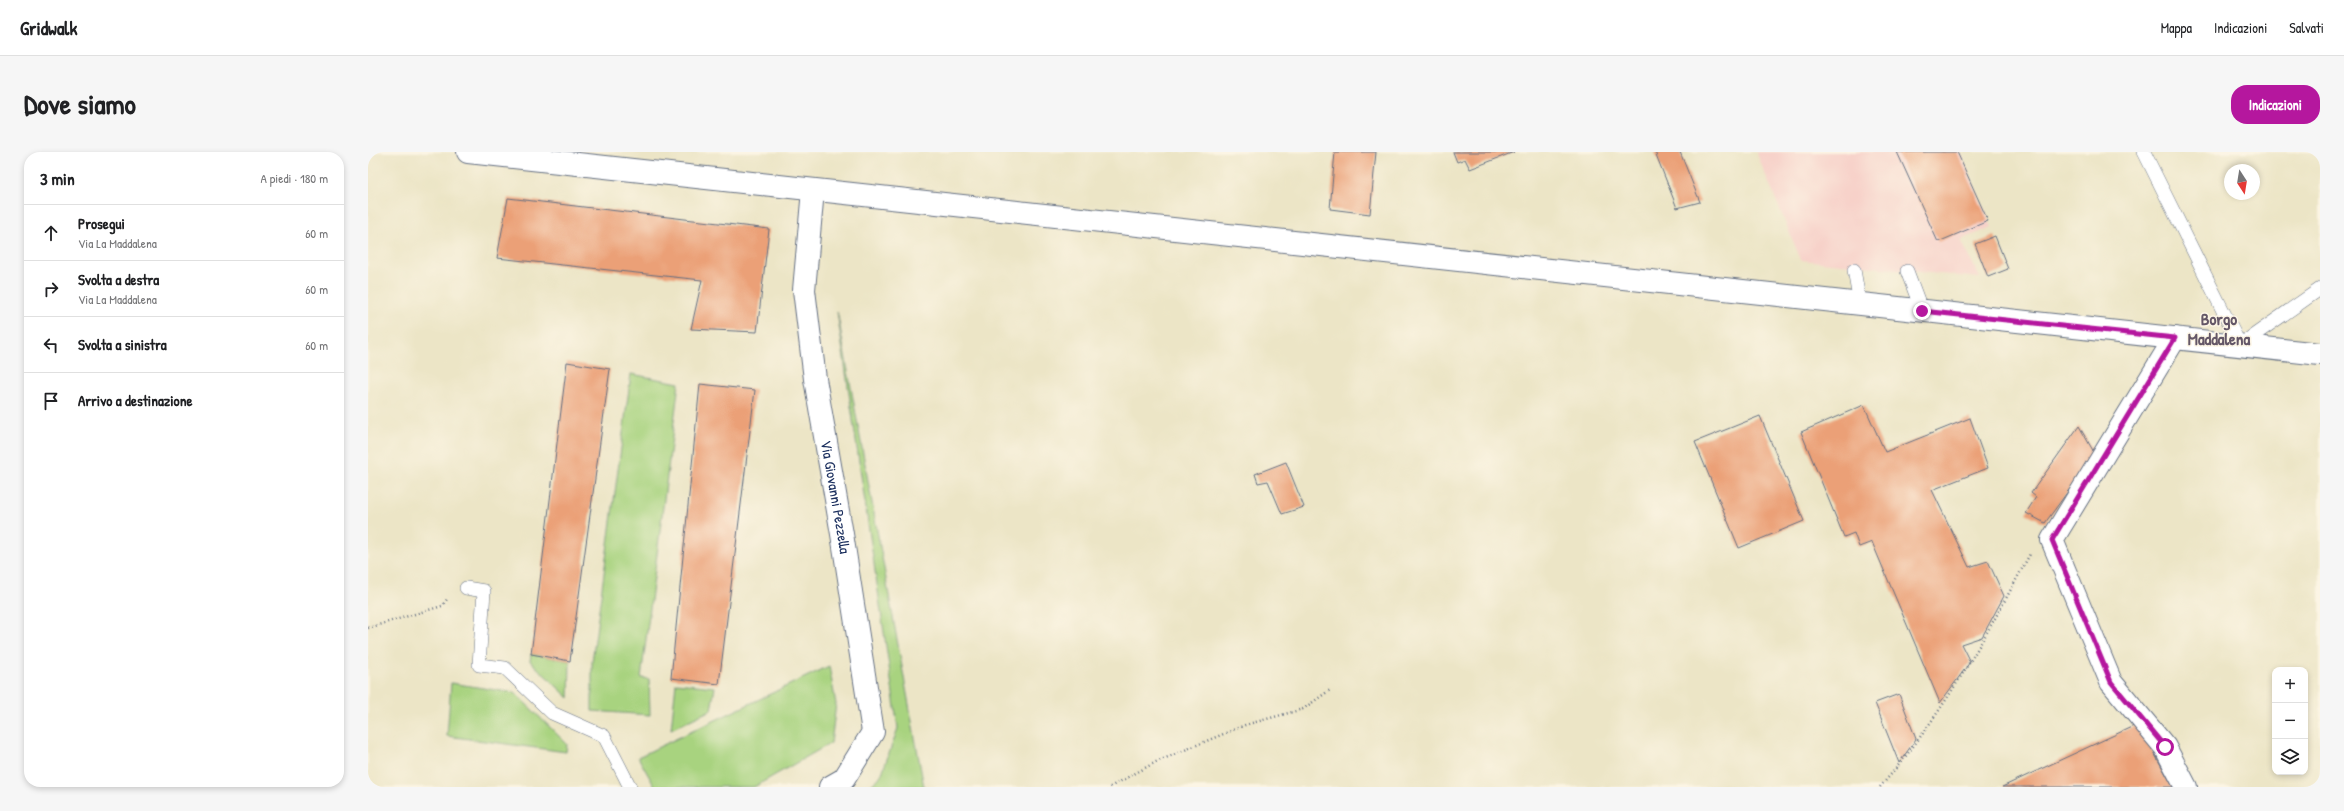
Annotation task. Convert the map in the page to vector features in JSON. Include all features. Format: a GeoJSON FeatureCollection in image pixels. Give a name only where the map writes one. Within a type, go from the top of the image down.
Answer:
{"type":"FeatureCollection","features":[{"type":"Feature","properties":{"kind":"street"},"geometry":{"type":"LineString","coordinates":[[468,152],[2320,354]]}},
{"type":"Feature","properties":{"kind":"street","name":"Via Giovanni Pezzella"},"geometry":{"type":"LineString","coordinates":[[814,190],[805,297],[815,379],[842,534],[873,732],[844,779],[830,787]]}},
{"type":"Feature","properties":{"kind":"street"},"geometry":{"type":"LineString","coordinates":[[2175,338],[2052,540],[2111,682],[2165,747],[2186,787]]}},
{"type":"Feature","properties":{"kind":"lane"},"geometry":{"type":"LineString","coordinates":[[2144,152],[2236,345],[2320,289]]}},
{"type":"Feature","properties":{"kind":"lane"},"geometry":{"type":"LineString","coordinates":[[1854,270],[1860,304]]}},
{"type":"Feature","properties":{"kind":"lane"},"geometry":{"type":"LineString","coordinates":[[1907,271],[1922,311]]}},
{"type":"Feature","properties":{"kind":"lane"},"geometry":{"type":"LineString","coordinates":[[466,588],[484,591],[479,665],[506,668],[552,713],[604,736],[630,787]]}},
{"type":"Feature","properties":{"kind":"path"},"geometry":{"type":"LineString","coordinates":[[1880,787],[1907,757],[1958,684],[2038,539],[2052,540]]}},
{"type":"Feature","properties":{"kind":"path"},"geometry":{"type":"LineString","coordinates":[[368,628],[442,606],[453,593],[466,588]]}},
{"type":"Feature","properties":{"kind":"path"},"geometry":{"type":"LineString","coordinates":[[1110,787],[1156,762],[1245,725],[1303,709],[1330,690]]}},
{"type":"Feature","properties":{"kind":"shaded area"},"geometry":{"type":"Polygon","coordinates":[[[1756,152],[1960,152],[1992,227],[1961,240],[1980,278],[1801,260],[1756,152]]]}},
{"type":"Feature","properties":{"kind":"green space"},"geometry":{"type":"Polygon","coordinates":[[[837,311],[924,787],[869,787],[881,776],[898,728],[837,311]]]}},
{"type":"Feature","properties":{"kind":"green space"},"geometry":{"type":"Polygon","coordinates":[[[631,374],[679,383],[641,678],[649,679],[650,715],[592,711],[592,662],[631,374]]]}},
{"type":"Feature","properties":{"kind":"green space"},"geometry":{"type":"Polygon","coordinates":[[[531,654],[570,661],[569,698],[530,661],[531,654]]]}},
{"type":"Feature","properties":{"kind":"green space"},"geometry":{"type":"Polygon","coordinates":[[[829,666],[836,704],[831,743],[754,787],[655,787],[638,757],[829,666]]]}},
{"type":"Feature","properties":{"kind":"green space"},"geometry":{"type":"Polygon","coordinates":[[[451,683],[515,693],[567,744],[566,752],[447,736],[451,683]]]}},
{"type":"Feature","properties":{"kind":"green space"},"geometry":{"type":"Polygon","coordinates":[[[676,683],[715,687],[711,710],[671,729],[676,683]]]}},
{"type":"Feature","properties":{"kind":"building"},"geometry":{"type":"Polygon","coordinates":[[[1335,152],[1376,152],[1370,214],[1330,209],[1335,152]]]}},
{"type":"Feature","properties":{"kind":"building"},"geometry":{"type":"Polygon","coordinates":[[[1453,152],[1514,152],[1470,169],[1465,159],[1457,162],[1453,152]]]}},
{"type":"Feature","properties":{"kind":"building"},"geometry":{"type":"Polygon","coordinates":[[[1655,152],[1680,152],[1700,202],[1677,208],[1655,152]]]}},
{"type":"Feature","properties":{"kind":"building"},"geometry":{"type":"Polygon","coordinates":[[[1897,152],[1957,152],[1988,221],[1938,242],[1897,152]]]}},
{"type":"Feature","properties":{"kind":"building"},"geometry":{"type":"Polygon","coordinates":[[[508,198],[769,229],[757,332],[691,329],[702,280],[497,258],[508,198]]]}},
{"type":"Feature","properties":{"kind":"building"},"geometry":{"type":"Polygon","coordinates":[[[1995,236],[2008,269],[1988,277],[1975,244],[1995,236]]]}},
{"type":"Feature","properties":{"kind":"building"},"geometry":{"type":"Polygon","coordinates":[[[567,362],[610,369],[570,661],[531,654],[567,362]]]}},
{"type":"Feature","properties":{"kind":"building"},"geometry":{"type":"Polygon","coordinates":[[[700,384],[755,390],[719,684],[671,678],[700,384]]]}},
{"type":"Feature","properties":{"kind":"building"},"geometry":{"type":"Polygon","coordinates":[[[1864,405],[1885,452],[1970,418],[1988,468],[1932,490],[1969,567],[1988,561],[2004,596],[1982,637],[1961,644],[1970,662],[1940,703],[1872,542],[1859,547],[1854,533],[1844,537],[1801,432],[1864,405]]]}},
{"type":"Feature","properties":{"kind":"building"},"geometry":{"type":"Polygon","coordinates":[[[1760,416],[1804,521],[1739,548],[1695,442],[1760,416]]]}},
{"type":"Feature","properties":{"kind":"building"},"geometry":{"type":"Polygon","coordinates":[[[2079,426],[2095,454],[2045,523],[2026,513],[2036,497],[2031,493],[2079,426]]]}},
{"type":"Feature","properties":{"kind":"building"},"geometry":{"type":"Polygon","coordinates":[[[1286,462],[1304,507],[1282,514],[1268,481],[1258,483],[1255,474],[1286,462]]]}},
{"type":"Feature","properties":{"kind":"building"},"geometry":{"type":"Polygon","coordinates":[[[1899,694],[1916,739],[1899,763],[1875,703],[1899,694]]]}},
{"type":"Feature","properties":{"kind":"building"},"geometry":{"type":"Polygon","coordinates":[[[2138,724],[2173,787],[2002,787],[2138,724]]]}},
{"type":"Feature","properties":{"kind":"district","name":"Borgo Maddalena"},"geometry":{"type":"Point","coordinates":[2219,329]}},
{"type":"Feature","properties":{"kind":"route"},"geometry":{"type":"LineString","coordinates":[[1922,311],[2175,338],[2052,540],[2111,682],[2165,747]]}}]}
